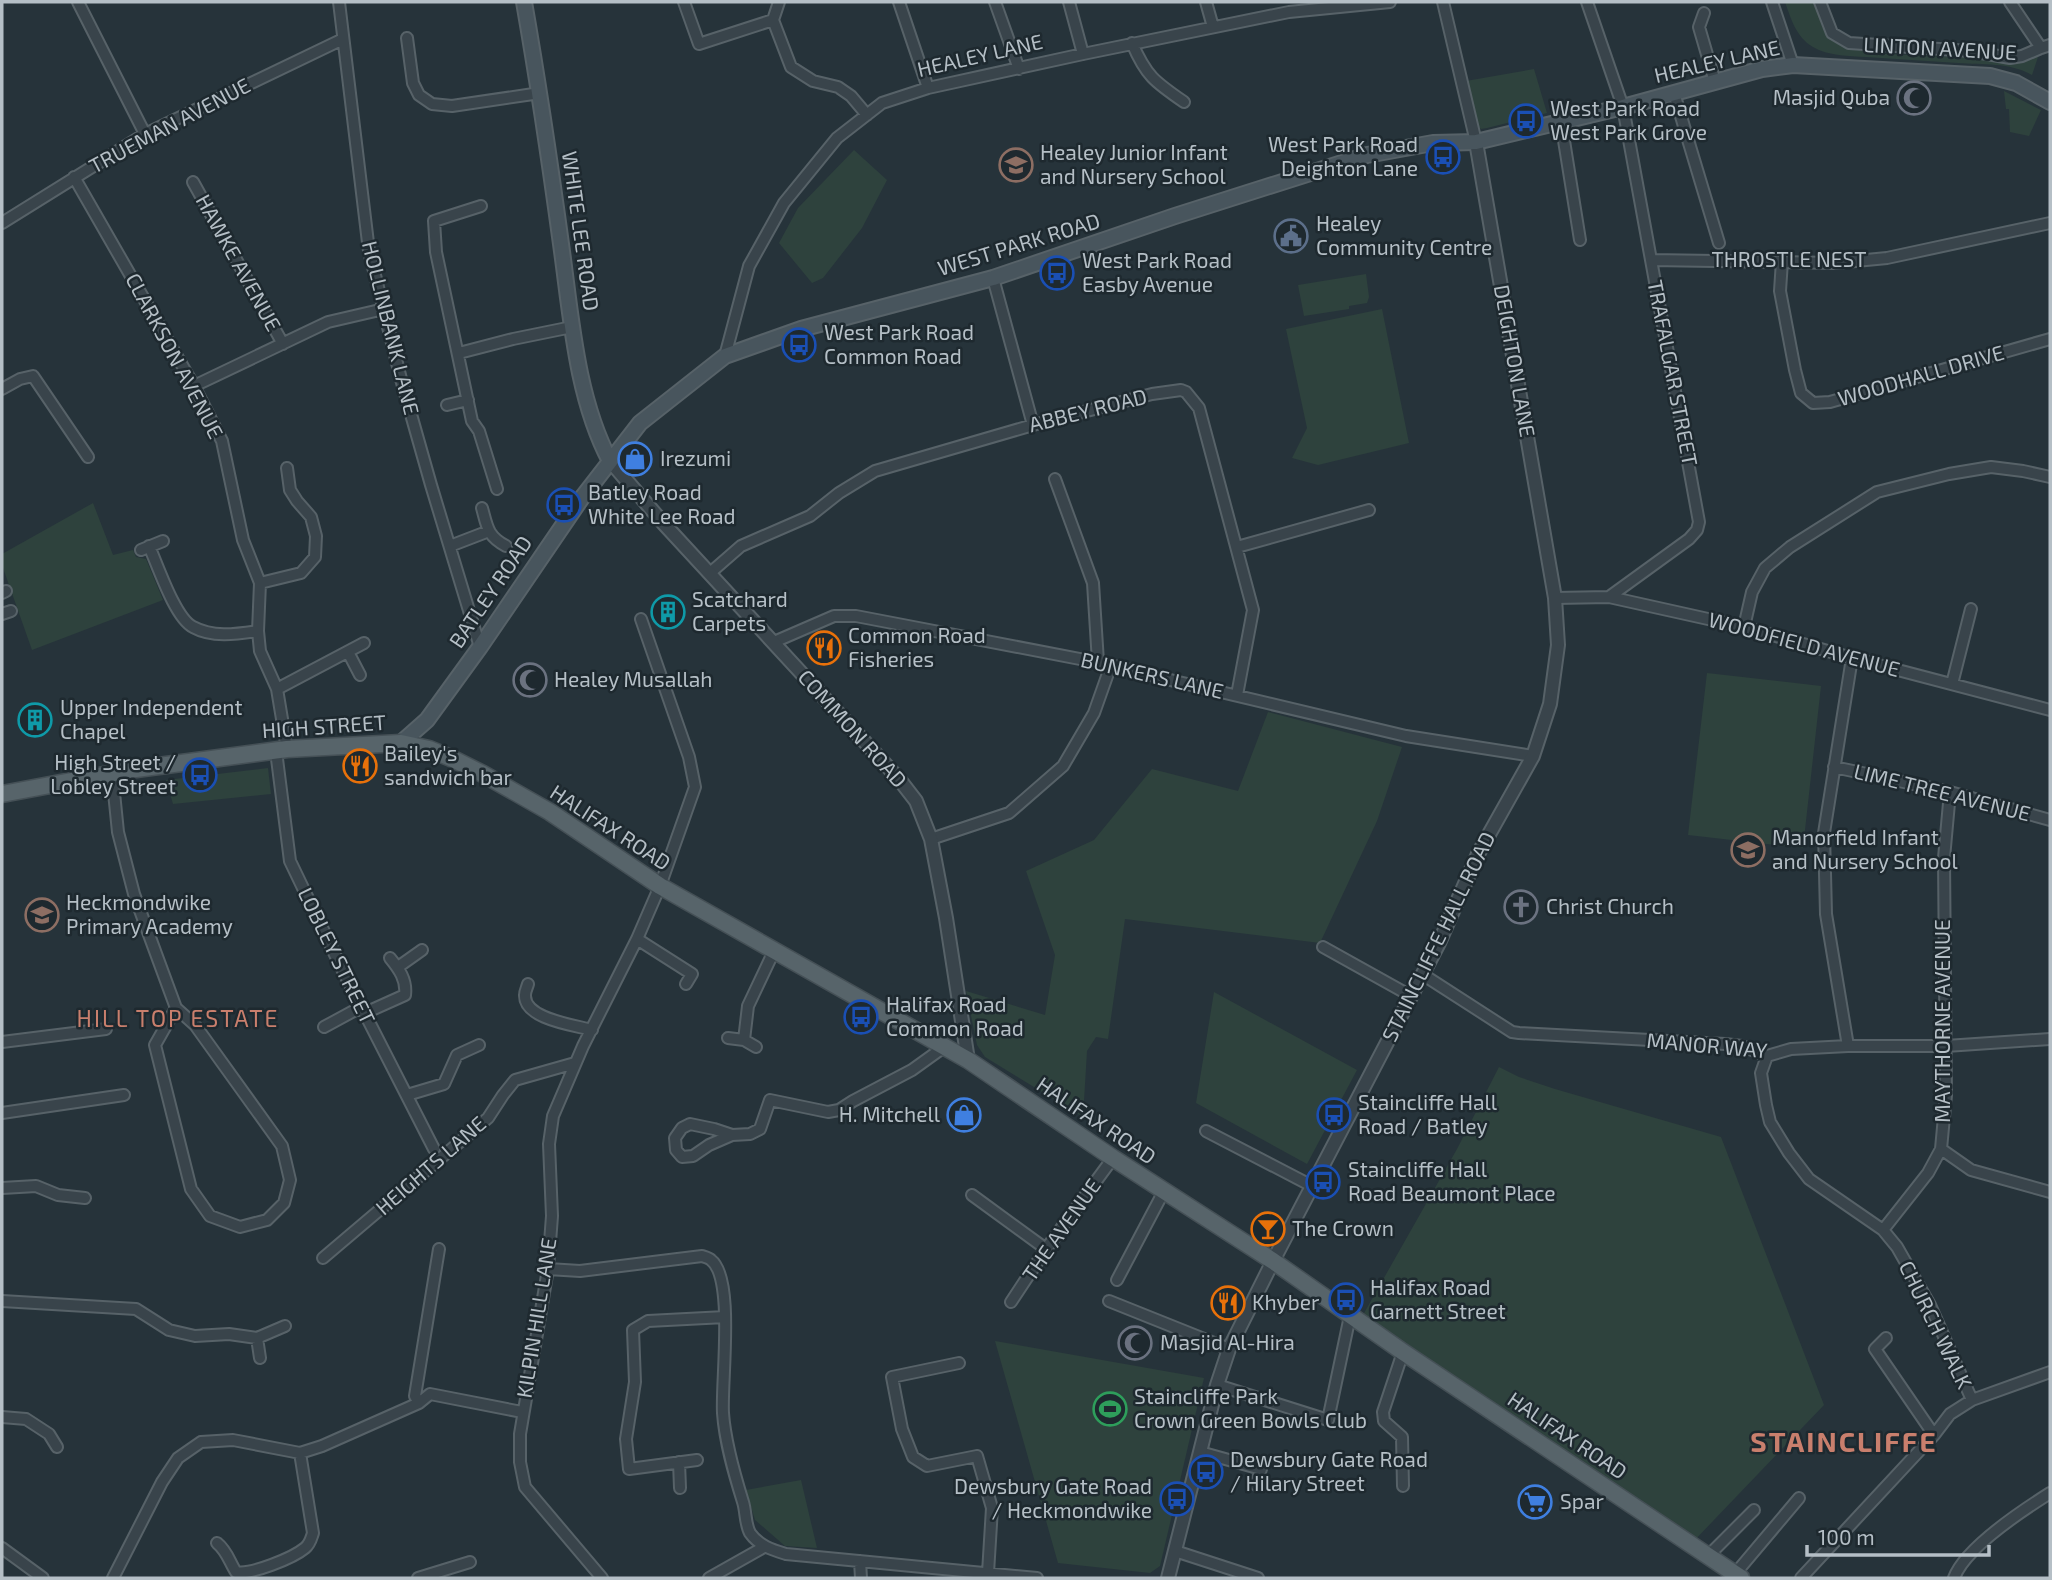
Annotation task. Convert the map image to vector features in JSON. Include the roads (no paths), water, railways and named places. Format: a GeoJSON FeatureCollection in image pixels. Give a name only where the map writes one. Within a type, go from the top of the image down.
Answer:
{"type":"FeatureCollection","features":[{"type":"Feature","properties":{"kind":"main road","name":"WHITE LEE ROAD"},"geometry":{"type":"LineString","coordinates":[[524,2],[540,93],[572,327],[590,412],[610,461]]}},
{"type":"Feature","properties":{"kind":"main road","name":"HEALEY LANE"},"geometry":{"type":"LineString","coordinates":[[1476,142],[1623,107],[1762,69],[1793,65],[1990,76],[2017,83],[2050,102]]}},
{"type":"Feature","properties":{"kind":"main road","name":"WEST PARK ROAD"},"geometry":{"type":"LineString","coordinates":[[610,461],[640,423],[725,356],[800,329],[993,278],[1367,155],[1433,143],[1476,142]]}},
{"type":"Feature","properties":{"kind":"main road","name":"BATLEY ROAD"},"geometry":{"type":"LineString","coordinates":[[401,743],[427,720],[580,499],[610,461]]}},
{"type":"Feature","properties":{"kind":"main road","name":"HALIFAX ROAD"},"geometry":{"type":"LineString","coordinates":[[401,743],[429,749],[483,774],[550,812],[660,886],[968,1060],[1273,1261],[1403,1352],[1738,1576]]}},
{"type":"Feature","properties":{"kind":"main road","name":"HIGH STREET"},"geometry":{"type":"LineString","coordinates":[[2,794],[113,773],[281,750],[401,743]]}},
{"type":"Feature","properties":{"kind":"street","name":"HOLLINBANK LANE"},"geometry":{"type":"LineString","coordinates":[[339,2],[369,251],[401,380],[480,647]]}},
{"type":"Feature","properties":{"kind":"street"},"geometry":{"type":"LineString","coordinates":[[684,2],[699,44],[773,20]]}},
{"type":"Feature","properties":{"kind":"street"},"geometry":{"type":"LineString","coordinates":[[779,2],[773,20],[791,67],[813,81],[838,87],[851,96],[867,115]]}},
{"type":"Feature","properties":{"kind":"street"},"geometry":{"type":"LineString","coordinates":[[899,2],[928,88]]}},
{"type":"Feature","properties":{"kind":"street"},"geometry":{"type":"LineString","coordinates":[[995,2],[1019,69]]}},
{"type":"Feature","properties":{"kind":"street"},"geometry":{"type":"LineString","coordinates":[[1069,2],[1083,54]]}},
{"type":"Feature","properties":{"kind":"street"},"geometry":{"type":"LineString","coordinates":[[1206,2],[1213,27]]}},
{"type":"Feature","properties":{"kind":"street","name":"HEALEY LANE"},"geometry":{"type":"LineString","coordinates":[[725,356],[748,266],[784,203],[837,138],[882,103],[928,88],[1213,27],[1287,7],[1390,2]]}},
{"type":"Feature","properties":{"kind":"street","name":"DEIGHTON LANE"},"geometry":{"type":"LineString","coordinates":[[1443,2],[1476,142],[1555,598]]}},
{"type":"Feature","properties":{"kind":"street","name":"TRAFALGAR STREET"},"geometry":{"type":"LineString","coordinates":[[1587,2],[1623,107],[1699,522],[1697,530],[1689,539],[1609,597]]}},
{"type":"Feature","properties":{"kind":"street"},"geometry":{"type":"LineString","coordinates":[[1772,2],[1793,65]]}},
{"type":"Feature","properties":{"kind":"street","name":"LINTON AVENUE"},"geometry":{"type":"LineString","coordinates":[[1820,2],[1832,33],[1849,43],[1970,51],[2010,58],[2045,46]]}},
{"type":"Feature","properties":{"kind":"street"},"geometry":{"type":"LineString","coordinates":[[2010,2],[2045,46]]}},
{"type":"Feature","properties":{"kind":"street"},"geometry":{"type":"LineString","coordinates":[[80,3],[145,134]]}},
{"type":"Feature","properties":{"kind":"street"},"geometry":{"type":"LineString","coordinates":[[1704,13],[1699,27],[1715,82]]}},
{"type":"Feature","properties":{"kind":"street"},"geometry":{"type":"LineString","coordinates":[[407,38],[413,83],[419,95],[432,104],[452,106],[540,93]]}},
{"type":"Feature","properties":{"kind":"street","name":"TRUEMAN AVENUE"},"geometry":{"type":"LineString","coordinates":[[2,223],[145,134],[344,39]]}},
{"type":"Feature","properties":{"kind":"street"},"geometry":{"type":"LineString","coordinates":[[1132,43],[1142,67],[1156,83],[1184,102]]}},
{"type":"Feature","properties":{"kind":"street"},"geometry":{"type":"LineString","coordinates":[[1674,93],[1719,243]]}},
{"type":"Feature","properties":{"kind":"street"},"geometry":{"type":"LineString","coordinates":[[1561,122],[1580,240]]}},
{"type":"Feature","properties":{"kind":"street","name":"CLARKSON AVENUE"},"geometry":{"type":"LineString","coordinates":[[74,177],[194,386],[222,441],[243,540],[260,583],[260,650],[277,689],[281,750]]}},
{"type":"Feature","properties":{"kind":"street","name":"HAWKE AVENUE"},"geometry":{"type":"LineString","coordinates":[[193,181],[283,344]]}},
{"type":"Feature","properties":{"kind":"street"},"geometry":{"type":"LineString","coordinates":[[481,206],[434,221],[436,252],[472,422],[480,431],[497,489]]}},
{"type":"Feature","properties":{"kind":"street","name":"THROSTLE NEST"},"geometry":{"type":"LineString","coordinates":[[1651,260],[1835,263],[1887,258],[2050,223]]}},
{"type":"Feature","properties":{"kind":"street","name":"WOODHALL DRIVE"},"geometry":{"type":"LineString","coordinates":[[1782,261],[1780,291],[1795,370],[1801,393],[1813,403],[1830,402],[2050,339]]}},
{"type":"Feature","properties":{"kind":"street"},"geometry":{"type":"LineString","coordinates":[[993,278],[1033,425]]}},
{"type":"Feature","properties":{"kind":"street"},"geometry":{"type":"LineString","coordinates":[[194,386],[328,322],[384,309]]}},
{"type":"Feature","properties":{"kind":"street"},"geometry":{"type":"LineString","coordinates":[[459,353],[572,327]]}},
{"type":"Feature","properties":{"kind":"street"},"geometry":{"type":"LineString","coordinates":[[2,389],[20,379],[33,376],[88,457]]}},
{"type":"Feature","properties":{"kind":"street","name":"ABBEY ROAD"},"geometry":{"type":"LineString","coordinates":[[710,573],[741,546],[810,516],[839,493],[874,471],[1033,425],[1152,394],[1181,390],[1186,392],[1199,408],[1254,610],[1237,695]]}},
{"type":"Feature","properties":{"kind":"street"},"geometry":{"type":"LineString","coordinates":[[447,405],[468,400]]}},
{"type":"Feature","properties":{"kind":"street","name":"COMMON ROAD"},"geometry":{"type":"LineString","coordinates":[[610,461],[916,801],[930,839],[946,918],[968,1060]]}},
{"type":"Feature","properties":{"kind":"street"},"geometry":{"type":"LineString","coordinates":[[1744,627],[1752,592],[1765,568],[1790,547],[1877,492],[1949,474],[1991,467],[2050,477]]}},
{"type":"Feature","properties":{"kind":"street"},"geometry":{"type":"LineString","coordinates":[[260,583],[301,573],[315,557],[316,536],[311,517],[290,490],[287,468]]}},
{"type":"Feature","properties":{"kind":"street"},"geometry":{"type":"LineString","coordinates":[[1055,480],[1093,583],[1098,662]]}},
{"type":"Feature","properties":{"kind":"street"},"geometry":{"type":"LineString","coordinates":[[482,508],[494,540],[506,545]]}},
{"type":"Feature","properties":{"kind":"street"},"geometry":{"type":"LineString","coordinates":[[1237,547],[1369,510]]}},
{"type":"Feature","properties":{"kind":"street"},"geometry":{"type":"LineString","coordinates":[[450,546],[489,531]]}},
{"type":"Feature","properties":{"kind":"street"},"geometry":{"type":"LineString","coordinates":[[163,541],[145,548],[179,613],[191,627],[227,635],[258,631]]}},
{"type":"Feature","properties":{"kind":"street","name":"WOODFIELD AVENUE"},"geometry":{"type":"LineString","coordinates":[[1555,598],[1609,597],[1744,627],[2050,710]]}},
{"type":"Feature","properties":{"kind":"street","name":"STAINCLIFFE HALL ROAD"},"geometry":{"type":"LineString","coordinates":[[1168,1578],[1217,1385],[1229,1349],[1439,943],[1478,854],[1533,756],[1550,704],[1558,645],[1555,598]]}},
{"type":"Feature","properties":{"kind":"street"},"geometry":{"type":"LineString","coordinates":[[1952,684],[1971,609]]}},
{"type":"Feature","properties":{"kind":"street","name":"BUNKERS LANE"},"geometry":{"type":"LineString","coordinates":[[774,642],[834,616],[856,616],[1098,662],[1397,734],[1533,756]]}},
{"type":"Feature","properties":{"kind":"street","name":"KILPIN HILL LANE"},"geometry":{"type":"LineString","coordinates":[[602,1578],[525,1487],[520,1462],[522,1412],[548,1269],[551,1216],[549,1144],[553,1116],[575,1063],[637,939],[660,886],[695,787],[689,757],[640,619]]}},
{"type":"Feature","properties":{"kind":"street"},"geometry":{"type":"LineString","coordinates":[[277,689],[364,643]]}},
{"type":"Feature","properties":{"kind":"street"},"geometry":{"type":"LineString","coordinates":[[348,652],[360,675]]}},
{"type":"Feature","properties":{"kind":"street"},"geometry":{"type":"LineString","coordinates":[[1848,1046],[1826,914],[1824,833],[1852,658]]}},
{"type":"Feature","properties":{"kind":"street"},"geometry":{"type":"LineString","coordinates":[[930,839],[1009,813],[1063,766],[1094,713],[1111,665]]}},
{"type":"Feature","properties":{"kind":"street","name":"LOBLEY STREET"},"geometry":{"type":"LineString","coordinates":[[281,750],[290,861],[434,1149]]}},
{"type":"Feature","properties":{"kind":"street","name":"LIME TREE AVENUE"},"geometry":{"type":"LineString","coordinates":[[1833,767],[1950,792],[2050,820]]}},
{"type":"Feature","properties":{"kind":"street"},"geometry":{"type":"LineString","coordinates":[[113,773],[118,832],[134,894],[176,1008],[195,1025],[282,1146],[290,1180],[284,1203],[267,1220],[240,1227],[210,1216],[191,1189],[155,1045],[176,1008]]}},
{"type":"Feature","properties":{"kind":"street","name":"MAYTHORNE AVENUE"},"geometry":{"type":"LineString","coordinates":[[1883,1230],[1928,1173],[1941,1149],[1946,1095],[1944,858],[1950,792]]}},
{"type":"Feature","properties":{"kind":"street"},"geometry":{"type":"LineString","coordinates":[[637,939],[692,974],[686,984]]}},
{"type":"Feature","properties":{"kind":"street"},"geometry":{"type":"LineString","coordinates":[[1323,947],[1411,996]]}},
{"type":"Feature","properties":{"kind":"street"},"geometry":{"type":"LineString","coordinates":[[324,1027],[405,995],[406,985],[394,963],[422,950]]}},
{"type":"Feature","properties":{"kind":"street"},"geometry":{"type":"LineString","coordinates":[[744,1040],[748,1006],[774,951]]}},
{"type":"Feature","properties":{"kind":"street","name":"MANOR WAY"},"geometry":{"type":"LineString","coordinates":[[1422,974],[1511,1032],[1725,1044],[1742,1046],[1767,1056],[1791,1049],[1946,1046],[2050,1040]]}},
{"type":"Feature","properties":{"kind":"street"},"geometry":{"type":"LineString","coordinates":[[528,984],[524,996],[536,1014],[592,1030]]}},
{"type":"Feature","properties":{"kind":"street"},"geometry":{"type":"LineString","coordinates":[[2,1042],[106,1029]]}},
{"type":"Feature","properties":{"kind":"street"},"geometry":{"type":"LineString","coordinates":[[729,1038],[744,1040],[756,1047]]}},
{"type":"Feature","properties":{"kind":"street"},"geometry":{"type":"LineString","coordinates":[[407,1095],[444,1084],[457,1055],[479,1045]]}},
{"type":"Feature","properties":{"kind":"street"},"geometry":{"type":"LineString","coordinates":[[732,1135],[693,1156],[682,1157],[676,1150],[675,1138],[682,1128],[690,1124],[732,1135],[750,1135],[760,1129],[770,1100],[828,1112],[839,1110],[912,1070],[944,1047]]}},
{"type":"Feature","properties":{"kind":"street","name":"CHURCH WALK"},"geometry":{"type":"LineString","coordinates":[[1767,1056],[1761,1073],[1770,1122],[1809,1179],[1883,1230],[1903,1257],[1930,1305],[1972,1400]]}},
{"type":"Feature","properties":{"kind":"street","name":"HEIGHTS LANE"},"geometry":{"type":"LineString","coordinates":[[323,1258],[488,1118],[515,1080],[575,1063]]}},
{"type":"Feature","properties":{"kind":"street"},"geometry":{"type":"LineString","coordinates":[[2,1113],[124,1095]]}},
{"type":"Feature","properties":{"kind":"street"},"geometry":{"type":"LineString","coordinates":[[1206,1131],[1312,1186]]}},
{"type":"Feature","properties":{"kind":"street"},"geometry":{"type":"LineString","coordinates":[[1941,1149],[1971,1170],[2050,1192]]}},
{"type":"Feature","properties":{"kind":"street","name":"THE AVENUE"},"geometry":{"type":"LineString","coordinates":[[1011,1302],[1113,1158]]}},
{"type":"Feature","properties":{"kind":"street"},"geometry":{"type":"LineString","coordinates":[[2,1188],[36,1186],[58,1195],[85,1198]]}},
{"type":"Feature","properties":{"kind":"street"},"geometry":{"type":"LineString","coordinates":[[1117,1280],[1164,1191]]}},
{"type":"Feature","properties":{"kind":"street"},"geometry":{"type":"LineString","coordinates":[[972,1195],[1046,1249]]}},
{"type":"Feature","properties":{"kind":"street"},"geometry":{"type":"LineString","coordinates":[[419,1404],[415,1396],[439,1249]]}},
{"type":"Feature","properties":{"kind":"street"},"geometry":{"type":"LineString","coordinates":[[548,1269],[580,1270],[702,1256],[713,1261],[720,1273],[725,1317],[723,1415],[737,1487],[750,1532],[764,1547],[786,1554],[1037,1578]]}},
{"type":"Feature","properties":{"kind":"street"},"geometry":{"type":"LineString","coordinates":[[2,1301],[136,1309],[169,1330],[195,1336],[229,1334],[257,1338],[285,1326]]}},
{"type":"Feature","properties":{"kind":"street"},"geometry":{"type":"LineString","coordinates":[[1109,1301],[1229,1349]]}},
{"type":"Feature","properties":{"kind":"street"},"geometry":{"type":"LineString","coordinates":[[1217,1385],[1328,1420],[1350,1316]]}},
{"type":"Feature","properties":{"kind":"street"},"geometry":{"type":"LineString","coordinates":[[629,1481],[626,1439],[635,1382],[632,1330],[648,1321],[725,1317]]}},
{"type":"Feature","properties":{"kind":"street"},"geometry":{"type":"LineString","coordinates":[[257,1338],[260,1358]]}},
{"type":"Feature","properties":{"kind":"street"},"geometry":{"type":"LineString","coordinates":[[1886,1338],[1875,1349],[1934,1435]]}},
{"type":"Feature","properties":{"kind":"street"},"geometry":{"type":"LineString","coordinates":[[1403,1352],[1383,1412],[1384,1421],[1402,1437],[1403,1486]]}},
{"type":"Feature","properties":{"kind":"street"},"geometry":{"type":"LineString","coordinates":[[959,1363],[892,1377],[902,1429],[913,1457],[927,1466],[977,1456],[992,1508],[988,1573]]}},
{"type":"Feature","properties":{"kind":"street"},"geometry":{"type":"LineString","coordinates":[[1801,1578],[1934,1435],[1950,1414],[1972,1400],[2050,1372]]}},
{"type":"Feature","properties":{"kind":"street"},"geometry":{"type":"LineString","coordinates":[[113,1578],[162,1482],[178,1458],[201,1442],[233,1440],[300,1453],[322,1447],[419,1404],[430,1394],[522,1412]]}},
{"type":"Feature","properties":{"kind":"street"},"geometry":{"type":"LineString","coordinates":[[2,1417],[26,1419],[53,1431],[57,1447]]}},
{"type":"Feature","properties":{"kind":"street"},"geometry":{"type":"LineString","coordinates":[[1200,1451],[1261,1469],[1256,1485]]}},
{"type":"Feature","properties":{"kind":"street"},"geometry":{"type":"LineString","coordinates":[[217,1543],[226,1550],[236,1572],[244,1574],[283,1559],[310,1543],[313,1533],[300,1453]]}},
{"type":"Feature","properties":{"kind":"street"},"geometry":{"type":"LineString","coordinates":[[629,1469],[697,1460]]}},
{"type":"Feature","properties":{"kind":"street"},"geometry":{"type":"LineString","coordinates":[[679,1462],[680,1488]]}},
{"type":"Feature","properties":{"kind":"street"},"geometry":{"type":"LineString","coordinates":[[1954,1578],[1958,1567],[2010,1519],[2050,1493]]}},
{"type":"Feature","properties":{"kind":"street"},"geometry":{"type":"LineString","coordinates":[[1738,1576],[1799,1498]]}},
{"type":"Feature","properties":{"kind":"street"},"geometry":{"type":"LineString","coordinates":[[1709,1555],[1754,1510]]}},
{"type":"Feature","properties":{"kind":"street"},"geometry":{"type":"LineString","coordinates":[[709,1578],[764,1547]]}},
{"type":"Feature","properties":{"kind":"street"},"geometry":{"type":"LineString","coordinates":[[2,1548],[43,1578]]}},
{"type":"Feature","properties":{"kind":"street"},"geometry":{"type":"LineString","coordinates":[[1175,1551],[1258,1578]]}},
{"type":"Feature","properties":{"kind":"street"},"geometry":{"type":"LineString","coordinates":[[860,1561],[861,1578]]}},
{"type":"Feature","properties":{"kind":"street"},"geometry":{"type":"LineString","coordinates":[[418,1578],[470,1562]]}},
{"type":"Feature","properties":{"kind":"place","name":"Masjid Quba"},"geometry":{"type":"Point","coordinates":[1914,98]}},
{"type":"Feature","properties":{"kind":"place","name":"West Park Road West Park Grove"},"geometry":{"type":"Point","coordinates":[1526,121]}},
{"type":"Feature","properties":{"kind":"place","name":"West Park Road Deighton Lane"},"geometry":{"type":"Point","coordinates":[1443,157]}},
{"type":"Feature","properties":{"kind":"place","name":"Healey Junior Infant and Nursery School"},"geometry":{"type":"Point","coordinates":[1016,165]}},
{"type":"Feature","properties":{"kind":"place","name":"Healey Community Centre"},"geometry":{"type":"Point","coordinates":[1291,236]}},
{"type":"Feature","properties":{"kind":"place","name":"West Park Road Easby Avenue"},"geometry":{"type":"Point","coordinates":[1057,273]}},
{"type":"Feature","properties":{"kind":"place","name":"West Park Road Common Road"},"geometry":{"type":"Point","coordinates":[799,345]}},
{"type":"Feature","properties":{"kind":"place","name":"Irezumi"},"geometry":{"type":"Point","coordinates":[635,459]}},
{"type":"Feature","properties":{"kind":"place","name":"Batley Road White Lee Road"},"geometry":{"type":"Point","coordinates":[564,505]}},
{"type":"Feature","properties":{"kind":"place","name":"Scatchard Carpets"},"geometry":{"type":"Point","coordinates":[668,612]}},
{"type":"Feature","properties":{"kind":"place","name":"Common Road Fisheries"},"geometry":{"type":"Point","coordinates":[824,648]}},
{"type":"Feature","properties":{"kind":"place","name":"Healey Musallah"},"geometry":{"type":"Point","coordinates":[530,680]}},
{"type":"Feature","properties":{"kind":"place","name":"Upper Independent Chapel"},"geometry":{"type":"Point","coordinates":[35,720]}},
{"type":"Feature","properties":{"kind":"place","name":"Bailey's sandwich bar"},"geometry":{"type":"Point","coordinates":[360,766]}},
{"type":"Feature","properties":{"kind":"place","name":"High Street / Lobley Street"},"geometry":{"type":"Point","coordinates":[200,775]}},
{"type":"Feature","properties":{"kind":"place","name":"Manorfield Infant and Nursery School"},"geometry":{"type":"Point","coordinates":[1748,850]}},
{"type":"Feature","properties":{"kind":"place","name":"Christ Church"},"geometry":{"type":"Point","coordinates":[1521,907]}},
{"type":"Feature","properties":{"kind":"place","name":"Heckmondwike Primary Academy"},"geometry":{"type":"Point","coordinates":[42,915]}},
{"type":"Feature","properties":{"kind":"place","name":"Halifax Road Common Road"},"geometry":{"type":"Point","coordinates":[861,1017]}},
{"type":"Feature","properties":{"kind":"place","name":"H. Mitchell"},"geometry":{"type":"Point","coordinates":[964,1115]}},
{"type":"Feature","properties":{"kind":"place","name":"Staincliffe Hall Road / Batley"},"geometry":{"type":"Point","coordinates":[1334,1115]}},
{"type":"Feature","properties":{"kind":"place","name":"Staincliffe Hall Road Beaumont Place"},"geometry":{"type":"Point","coordinates":[1323,1182]}},
{"type":"Feature","properties":{"kind":"place","name":"The Crown"},"geometry":{"type":"Point","coordinates":[1268,1229]}},
{"type":"Feature","properties":{"kind":"place","name":"Halifax Road Garnett Street"},"geometry":{"type":"Point","coordinates":[1346,1300]}},
{"type":"Feature","properties":{"kind":"place","name":"Khyber"},"geometry":{"type":"Point","coordinates":[1228,1303]}},
{"type":"Feature","properties":{"kind":"place","name":"Masjid Al-Hira"},"geometry":{"type":"Point","coordinates":[1135,1343]}},
{"type":"Feature","properties":{"kind":"place","name":"Staincliffe Park Crown Green Bowls Club"},"geometry":{"type":"Point","coordinates":[1110,1409]}},
{"type":"Feature","properties":{"kind":"place","name":"Dewsbury Gate Road / Hilary Street"},"geometry":{"type":"Point","coordinates":[1206,1472]}},
{"type":"Feature","properties":{"kind":"place","name":"Dewsbury Gate Road / Heckmondwike"},"geometry":{"type":"Point","coordinates":[1177,1499]}},
{"type":"Feature","properties":{"kind":"place","name":"Spar"},"geometry":{"type":"Point","coordinates":[1535,1502]}},
{"type":"Feature","properties":{"kind":"district","name":"HILL TOP ESTATE"},"geometry":{"type":"Point","coordinates":[178,1019]}},
{"type":"Feature","properties":{"kind":"district","name":"STAINCLIFFE"},"geometry":{"type":"Point","coordinates":[1844,1442]}}]}
